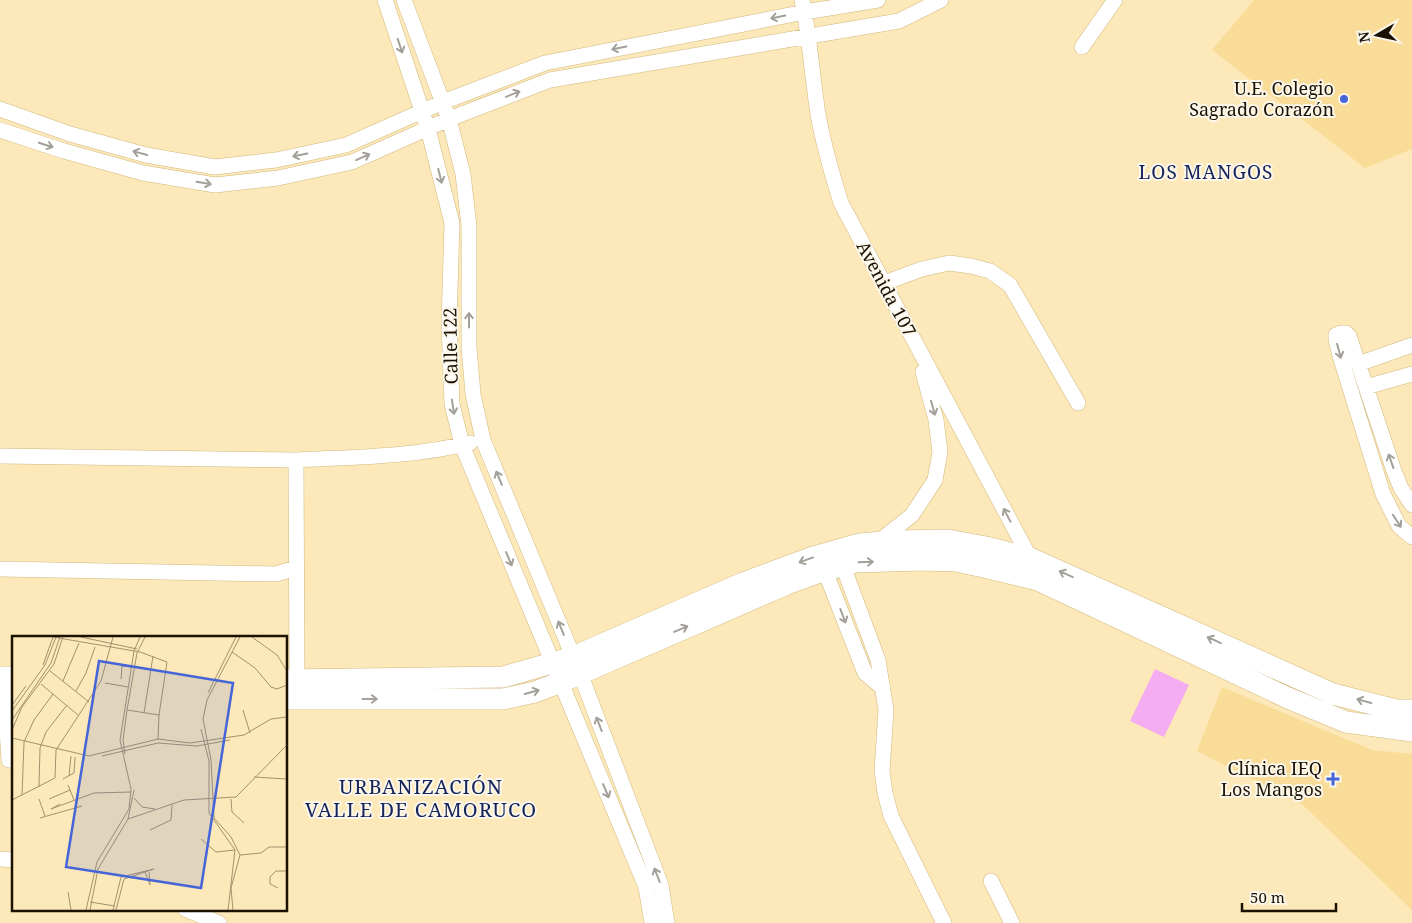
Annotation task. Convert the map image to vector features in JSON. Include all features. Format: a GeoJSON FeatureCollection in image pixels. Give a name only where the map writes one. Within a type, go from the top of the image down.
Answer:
{"type":"FeatureCollection","features":[{"type":"Feature","properties":{"kind":"street","name":"Calle 122"},"geometry":{"type":"LineString","coordinates":[[385,0],[428,129],[452,223],[449,324],[452,404],[462,445],[646,887],[652,923]]}},
{"type":"Feature","properties":{"kind":"street","name":"Calle 122"},"geometry":{"type":"LineString","coordinates":[[404,0],[449,119],[463,174],[468,226],[469,347],[472,394],[483,440],[576,665],[661,885],[667,923]]}},
{"type":"Feature","properties":{"kind":"street"},"geometry":{"type":"LineString","coordinates":[[0,109],[70,134],[146,155],[215,167],[276,160],[346,145],[443,102],[545,63],[804,6],[878,0]]}},
{"type":"Feature","properties":{"kind":"street"},"geometry":{"type":"LineString","coordinates":[[0,130],[64,151],[143,172],[214,184],[278,178],[352,162],[449,119],[550,80],[899,20],[941,0]]}},
{"type":"Feature","properties":{"kind":"street"},"geometry":{"type":"LineString","coordinates":[[1082,47],[1115,0]]}},
{"type":"Feature","properties":{"kind":"street","name":"Avenida 107"},"geometry":{"type":"LineString","coordinates":[[804,6],[818,116],[827,158],[841,203],[1030,558]]}},
{"type":"Feature","properties":{"kind":"street"},"geometry":{"type":"LineString","coordinates":[[884,283],[922,269],[949,263],[990,271],[1010,286],[1078,403]]}},
{"type":"Feature","properties":{"kind":"street"},"geometry":{"type":"LineString","coordinates":[[1412,505],[1401,488],[1349,336],[1346,333],[1336,335],[1340,356],[1383,494],[1399,526],[1412,537]]}},
{"type":"Feature","properties":{"kind":"street"},"geometry":{"type":"LineString","coordinates":[[878,542],[912,515],[935,480],[940,452],[936,420],[915,344]]}},
{"type":"Feature","properties":{"kind":"street"},"geometry":{"type":"LineString","coordinates":[[1358,364],[1412,345]]}},
{"type":"Feature","properties":{"kind":"street"},"geometry":{"type":"LineString","coordinates":[[1366,388],[1412,374]]}},
{"type":"Feature","properties":{"kind":"street"},"geometry":{"type":"LineString","coordinates":[[0,456],[296,460],[441,450],[483,440]]}},
{"type":"Feature","properties":{"kind":"street"},"geometry":{"type":"LineString","coordinates":[[296,460],[296,568],[292,680],[332,689],[503,699],[535,692],[560,682],[576,665],[743,583],[813,557],[859,544],[948,540],[1030,558],[1333,694],[1396,710],[1412,710]]}},
{"type":"Feature","properties":{"kind":"street"},"geometry":{"type":"LineString","coordinates":[[288,699],[332,689],[503,677],[552,662],[576,665],[787,584],[834,568],[856,562],[956,561],[1038,580],[1288,698],[1346,722],[1412,730]]}},
{"type":"Feature","properties":{"kind":"street"},"geometry":{"type":"LineString","coordinates":[[0,569],[276,574],[296,568]]}},
{"type":"Feature","properties":{"kind":"street"},"geometry":{"type":"LineString","coordinates":[[834,568],[865,673],[883,688],[886,710],[882,771],[891,816],[944,923]]}},
{"type":"Feature","properties":{"kind":"street"},"geometry":{"type":"LineString","coordinates":[[6,698],[8,761]]}},
{"type":"Feature","properties":{"kind":"street"},"geometry":{"type":"LineString","coordinates":[[991,882],[1012,923]]}},
{"type":"Feature","properties":{"kind":"street"},"geometry":{"type":"LineString","coordinates":[[187,910],[219,923]]}},
{"type":"Feature","properties":{"kind":"shaded area","name":"U.E. Colegio Sagrado Corazón"},"geometry":{"type":"Polygon","coordinates":[[[1254,0],[1412,0],[1412,149],[1365,168],[1212,50],[1254,0]]]}},
{"type":"Feature","properties":{"kind":"shaded area"},"geometry":{"type":"Polygon","coordinates":[[[1155,669],[1189,685],[1164,737],[1130,721],[1155,669]]]}},
{"type":"Feature","properties":{"kind":"shaded area","name":"Clínica IEQ Los Mangos"},"geometry":{"type":"Polygon","coordinates":[[[1222,687],[1372,750],[1412,754],[1412,910],[1303,805],[1197,751],[1222,687]]]}},
{"type":"Feature","properties":{"kind":"place","name":"U.E. Colegio Sagrado Corazón"},"geometry":{"type":"Point","coordinates":[1344,99]}},
{"type":"Feature","properties":{"kind":"place","name":"Clínica IEQ Los Mangos"},"geometry":{"type":"Point","coordinates":[1333,779]}},
{"type":"Feature","properties":{"kind":"district","name":"LOS MANGOS"},"geometry":{"type":"Point","coordinates":[1206,172]}},
{"type":"Feature","properties":{"kind":"district","name":"URBANIZACIÓN VALLE DE CAMORUCO"},"geometry":{"type":"Point","coordinates":[421,798]}}]}
